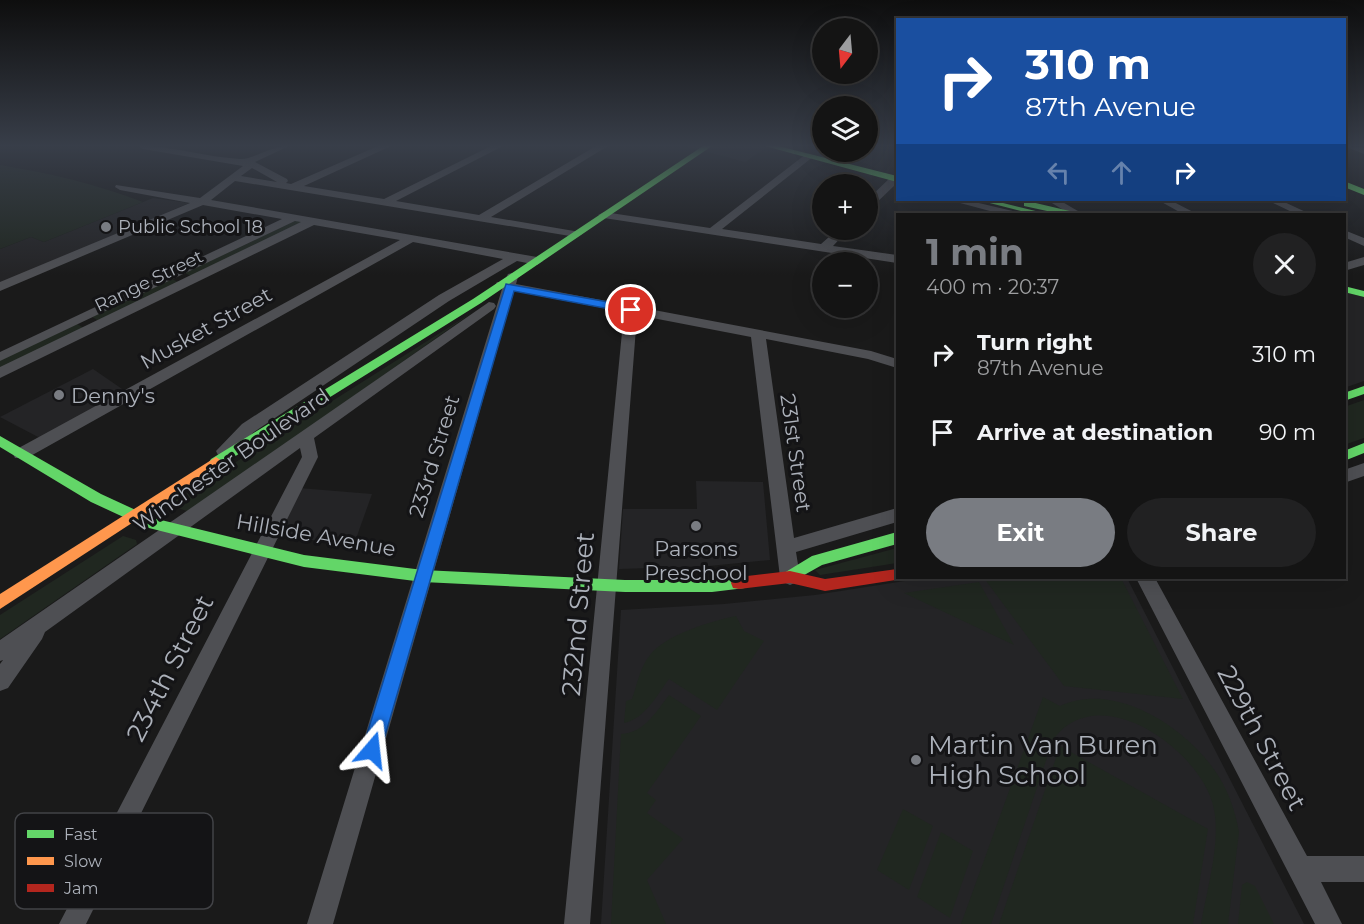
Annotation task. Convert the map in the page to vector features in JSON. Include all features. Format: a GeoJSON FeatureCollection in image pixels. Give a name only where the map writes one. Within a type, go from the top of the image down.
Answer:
{"type":"FeatureCollection","features":[{"type":"Feature","properties":{"kind":"main road","name":"Winchester Boulevard"},"geometry":{"type":"LineString","coordinates":[[0,602],[210,465],[489,306],[508,283],[643,189]]}},
{"type":"Feature","properties":{"kind":"main road"},"geometry":{"type":"LineString","coordinates":[[995,201],[1047,205]]}},
{"type":"Feature","properties":{"kind":"main road"},"geometry":{"type":"LineString","coordinates":[[1018,201],[1047,205],[1068,213]]}},
{"type":"Feature","properties":{"kind":"main road"},"geometry":{"type":"LineString","coordinates":[[1346,282],[1364,286]]}},
{"type":"Feature","properties":{"kind":"main road"},"geometry":{"type":"LineString","coordinates":[[1346,290],[1364,294]]}},
{"type":"Feature","properties":{"kind":"main road"},"geometry":{"type":"LineString","coordinates":[[1346,396],[1364,390]]}},
{"type":"Feature","properties":{"kind":"main road","name":"Hillside Avenue"},"geometry":{"type":"LineString","coordinates":[[0,441],[131,516],[174,530],[340,567],[423,576],[607,586],[712,586],[790,577],[825,585],[896,574]]}},
{"type":"Feature","properties":{"kind":"main road"},"geometry":{"type":"LineString","coordinates":[[1346,455],[1364,448]]}},
{"type":"Feature","properties":{"kind":"main road","name":"Hillside Avenue"},"geometry":{"type":"LineString","coordinates":[[790,577],[817,560],[896,538]]}},
{"type":"Feature","properties":{"kind":"street"},"geometry":{"type":"LineString","coordinates":[[133,189],[537,261]]}},
{"type":"Feature","properties":{"kind":"street"},"geometry":{"type":"LineString","coordinates":[[0,287],[203,201],[218,189]]}},
{"type":"Feature","properties":{"kind":"street"},"geometry":{"type":"LineString","coordinates":[[307,189],[576,234]]}},
{"type":"Feature","properties":{"kind":"street"},"geometry":{"type":"LineString","coordinates":[[387,202],[413,189]]}},
{"type":"Feature","properties":{"kind":"street"},"geometry":{"type":"LineString","coordinates":[[481,218],[530,189]]}},
{"type":"Feature","properties":{"kind":"street"},"geometry":{"type":"LineString","coordinates":[[713,231],[767,189]]}},
{"type":"Feature","properties":{"kind":"street"},"geometry":{"type":"LineString","coordinates":[[958,201],[1009,213]]}},
{"type":"Feature","properties":{"kind":"street"},"geometry":{"type":"LineString","coordinates":[[1164,201],[1189,213]]}},
{"type":"Feature","properties":{"kind":"street"},"geometry":{"type":"LineString","coordinates":[[1274,201],[1302,213]]}},
{"type":"Feature","properties":{"kind":"street"},"geometry":{"type":"LineString","coordinates":[[1047,205],[1074,213]]}},
{"type":"Feature","properties":{"kind":"street"},"geometry":{"type":"LineString","coordinates":[[604,215],[896,259]]}},
{"type":"Feature","properties":{"kind":"street","name":"Range Street"},"geometry":{"type":"LineString","coordinates":[[0,357],[295,217]]}},
{"type":"Feature","properties":{"kind":"street","name":"Range Street"},"geometry":{"type":"LineString","coordinates":[[0,373],[313,220]]}},
{"type":"Feature","properties":{"kind":"street"},"geometry":{"type":"LineString","coordinates":[[1346,234],[1364,243]]}},
{"type":"Feature","properties":{"kind":"street","name":"Musket Street"},"geometry":{"type":"LineString","coordinates":[[21,454],[412,238]]}},
{"type":"Feature","properties":{"kind":"street"},"geometry":{"type":"LineString","coordinates":[[824,248],[832,240]]}},
{"type":"Feature","properties":{"kind":"street","name":"Winchester Boulevard"},"geometry":{"type":"LineString","coordinates":[[210,465],[248,428],[444,298],[515,257]]}},
{"type":"Feature","properties":{"kind":"street"},"geometry":{"type":"LineString","coordinates":[[1346,266],[1364,261]]}},
{"type":"Feature","properties":{"kind":"street"},"geometry":{"type":"LineString","coordinates":[[177,273],[191,280]]}},
{"type":"Feature","properties":{"kind":"street"},"geometry":{"type":"LineString","coordinates":[[508,283],[631,310],[871,355],[896,364]]}},
{"type":"Feature","properties":{"kind":"street","name":"233rd Street"},"geometry":{"type":"LineString","coordinates":[[320,924],[423,576],[489,306],[508,283]]}},
{"type":"Feature","properties":{"kind":"street","name":"Winchester Boulevard"},"geometry":{"type":"LineString","coordinates":[[0,652],[489,306]]}},
{"type":"Feature","properties":{"kind":"street","name":"232nd Street"},"geometry":{"type":"LineString","coordinates":[[577,924],[631,310]]}},
{"type":"Feature","properties":{"kind":"street"},"geometry":{"type":"LineString","coordinates":[[82,318],[97,326]]}},
{"type":"Feature","properties":{"kind":"street","name":"231st Street"},"geometry":{"type":"LineString","coordinates":[[758,334],[790,577]]}},
{"type":"Feature","properties":{"kind":"street","name":"234th Street"},"geometry":{"type":"LineString","coordinates":[[128,813],[309,457],[305,436]]}},
{"type":"Feature","properties":{"kind":"street"},"geometry":{"type":"LineString","coordinates":[[1346,476],[1364,470]]}},
{"type":"Feature","properties":{"kind":"street"},"geometry":{"type":"LineString","coordinates":[[786,548],[896,515]]}},
{"type":"Feature","properties":{"kind":"street","name":"229th Street"},"geometry":{"type":"LineString","coordinates":[[1147,579],[1329,924]]}},
{"type":"Feature","properties":{"kind":"street"},"geometry":{"type":"LineString","coordinates":[[0,681],[44,621]]}},
{"type":"Feature","properties":{"kind":"street"},"geometry":{"type":"LineString","coordinates":[[1299,869],[1364,869]]}},
{"type":"Feature","properties":{"kind":"street","name":"234th Street"},"geometry":{"type":"LineString","coordinates":[[72,924],[80,909]]}},
{"type":"Feature","properties":{"kind":"shaded area"},"geometry":{"type":"Polygon","coordinates":[[[0,189],[105,189],[143,202],[44,242],[31,237],[0,249],[0,189]]]}},
{"type":"Feature","properties":{"kind":"shaded area"},"geometry":{"type":"Polygon","coordinates":[[[153,198],[189,203],[0,284],[0,249],[31,237],[44,242],[153,198]]]}},
{"type":"Feature","properties":{"kind":"shaded area"},"geometry":{"type":"Polygon","coordinates":[[[297,220],[305,222],[191,276],[185,273],[297,220]]]}},
{"type":"Feature","properties":{"kind":"shaded area"},"geometry":{"type":"Polygon","coordinates":[[[172,279],[178,282],[99,321],[92,317],[172,279]]]}},
{"type":"Feature","properties":{"kind":"shaded area"},"geometry":{"type":"Polygon","coordinates":[[[1346,292],[1364,297],[1364,381],[1346,387],[1346,292]]]}},
{"type":"Feature","properties":{"kind":"shaded area"},"geometry":{"type":"Polygon","coordinates":[[[473,312],[190,512],[168,505],[473,312]]]}},
{"type":"Feature","properties":{"kind":"shaded area"},"geometry":{"type":"Polygon","coordinates":[[[77,324],[84,328],[0,369],[0,360],[77,324]]]}},
{"type":"Feature","properties":{"kind":"shaded area"},"geometry":{"type":"Polygon","coordinates":[[[93,369],[125,391],[40,438],[0,417],[93,369]]]}},
{"type":"Feature","properties":{"kind":"shaded area"},"geometry":{"type":"Polygon","coordinates":[[[1364,400],[1364,438],[1346,444],[1346,406],[1364,400]]]}},
{"type":"Feature","properties":{"kind":"shaded area"},"geometry":{"type":"Polygon","coordinates":[[[696,481],[763,482],[770,560],[709,566],[619,569],[623,509],[697,509],[696,481]]]}},
{"type":"Feature","properties":{"kind":"shaded area"},"geometry":{"type":"Polygon","coordinates":[[[299,488],[372,494],[353,547],[277,534],[299,488]]]}},
{"type":"Feature","properties":{"kind":"shaded area"},"geometry":{"type":"Polygon","coordinates":[[[123,536],[136,540],[137,544],[0,639],[0,615],[123,536]]]}},
{"type":"Feature","properties":{"kind":"shaded area"},"geometry":{"type":"Polygon","coordinates":[[[896,548],[896,563],[820,575],[815,570],[896,548]]]}},
{"type":"Feature","properties":{"kind":"shaded area","name":"Martin Van Buren High School"},"geometry":{"type":"Polygon","coordinates":[[[918,579],[1128,579],[1304,924],[601,924],[621,610],[724,604],[815,595],[918,579]]]}},
{"type":"Feature","properties":{"kind":"shaded area"},"geometry":{"type":"Polygon","coordinates":[[[985,579],[1122,579],[1183,699],[1064,686],[985,579]]]}},
{"type":"Feature","properties":{"kind":"shaded area"},"geometry":{"type":"Polygon","coordinates":[[[979,582],[1014,645],[904,593],[979,582]]]}},
{"type":"Feature","properties":{"kind":"shaded area"},"geometry":{"type":"Polygon","coordinates":[[[736,616],[744,631],[764,641],[717,710],[669,679],[644,712],[624,723],[626,701],[632,699],[644,665],[657,648],[689,630],[736,616]]]}},
{"type":"Feature","properties":{"kind":"shaded area"},"geometry":{"type":"Polygon","coordinates":[[[669,695],[701,716],[647,793],[656,800],[647,813],[683,839],[647,880],[666,924],[611,924],[621,734],[643,726],[669,695]]]}},
{"type":"Feature","properties":{"kind":"shaded area"},"geometry":{"type":"Polygon","coordinates":[[[1043,697],[1060,706],[1081,700],[1102,699],[1124,703],[1165,723],[1200,752],[1213,768],[1230,798],[1239,832],[1228,924],[1201,924],[1213,864],[1216,833],[1213,805],[1204,784],[1188,762],[1168,743],[1145,728],[1120,718],[1095,716],[1072,722],[1053,740],[991,924],[961,924],[1043,697]]]}},
{"type":"Feature","properties":{"kind":"shaded area"},"geometry":{"type":"Polygon","coordinates":[[[1060,746],[1208,829],[1193,924],[999,924],[1060,746]]]}},
{"type":"Feature","properties":{"kind":"shaded area"},"geometry":{"type":"Polygon","coordinates":[[[903,809],[933,826],[909,890],[877,870],[903,809]]]}},
{"type":"Feature","properties":{"kind":"shaded area"},"geometry":{"type":"Polygon","coordinates":[[[941,832],[973,851],[950,918],[917,897],[941,832]]]}},
{"type":"Feature","properties":{"kind":"shaded area"},"geometry":{"type":"Polygon","coordinates":[[[1247,882],[1255,886],[1274,924],[1238,924],[1242,885],[1247,882]]]}},
{"type":"Feature","properties":{"kind":"traffic: fast"},"geometry":{"type":"LineString","coordinates":[[216,462],[477,301],[644,189]]}},
{"type":"Feature","properties":{"kind":"traffic: fast"},"geometry":{"type":"LineString","coordinates":[[1357,189],[1364,192]]}},
{"type":"Feature","properties":{"kind":"traffic: fast"},"geometry":{"type":"LineString","coordinates":[[986,201],[1039,213]]}},
{"type":"Feature","properties":{"kind":"traffic: fast"},"geometry":{"type":"LineString","coordinates":[[1027,204],[1067,213]]}},
{"type":"Feature","properties":{"kind":"traffic: fast"},"geometry":{"type":"LineString","coordinates":[[1346,290],[1364,294]]}},
{"type":"Feature","properties":{"kind":"traffic: fast"},"geometry":{"type":"LineString","coordinates":[[1346,396],[1364,390]]}},
{"type":"Feature","properties":{"kind":"traffic: fast"},"geometry":{"type":"LineString","coordinates":[[0,441],[96,498],[150,523],[304,561],[423,576],[625,586],[712,586],[739,583]]}},
{"type":"Feature","properties":{"kind":"traffic: fast"},"geometry":{"type":"LineString","coordinates":[[1346,455],[1364,448]]}},
{"type":"Feature","properties":{"kind":"traffic: fast"},"geometry":{"type":"LineString","coordinates":[[790,577],[817,560],[896,538]]}},
{"type":"Feature","properties":{"kind":"traffic: slow"},"geometry":{"type":"LineString","coordinates":[[0,602],[216,462]]}},
{"type":"Feature","properties":{"kind":"traffic: jam"},"geometry":{"type":"LineString","coordinates":[[739,583],[790,577],[825,585],[896,575]]}},
{"type":"Feature","properties":{"kind":"place","name":"Public School 18"},"geometry":{"type":"Point","coordinates":[106,227]}},
{"type":"Feature","properties":{"kind":"place","name":"Denny's"},"geometry":{"type":"Point","coordinates":[59,395]}},
{"type":"Feature","properties":{"kind":"place","name":"Parsons Preschool"},"geometry":{"type":"Point","coordinates":[696,526]}},
{"type":"Feature","properties":{"kind":"place","name":"Martin Van Buren High School"},"geometry":{"type":"Point","coordinates":[916,760]}},
{"type":"Feature","properties":{"kind":"route"},"geometry":{"type":"LineString","coordinates":[[372,750],[510,287],[631,310]]}}]}
